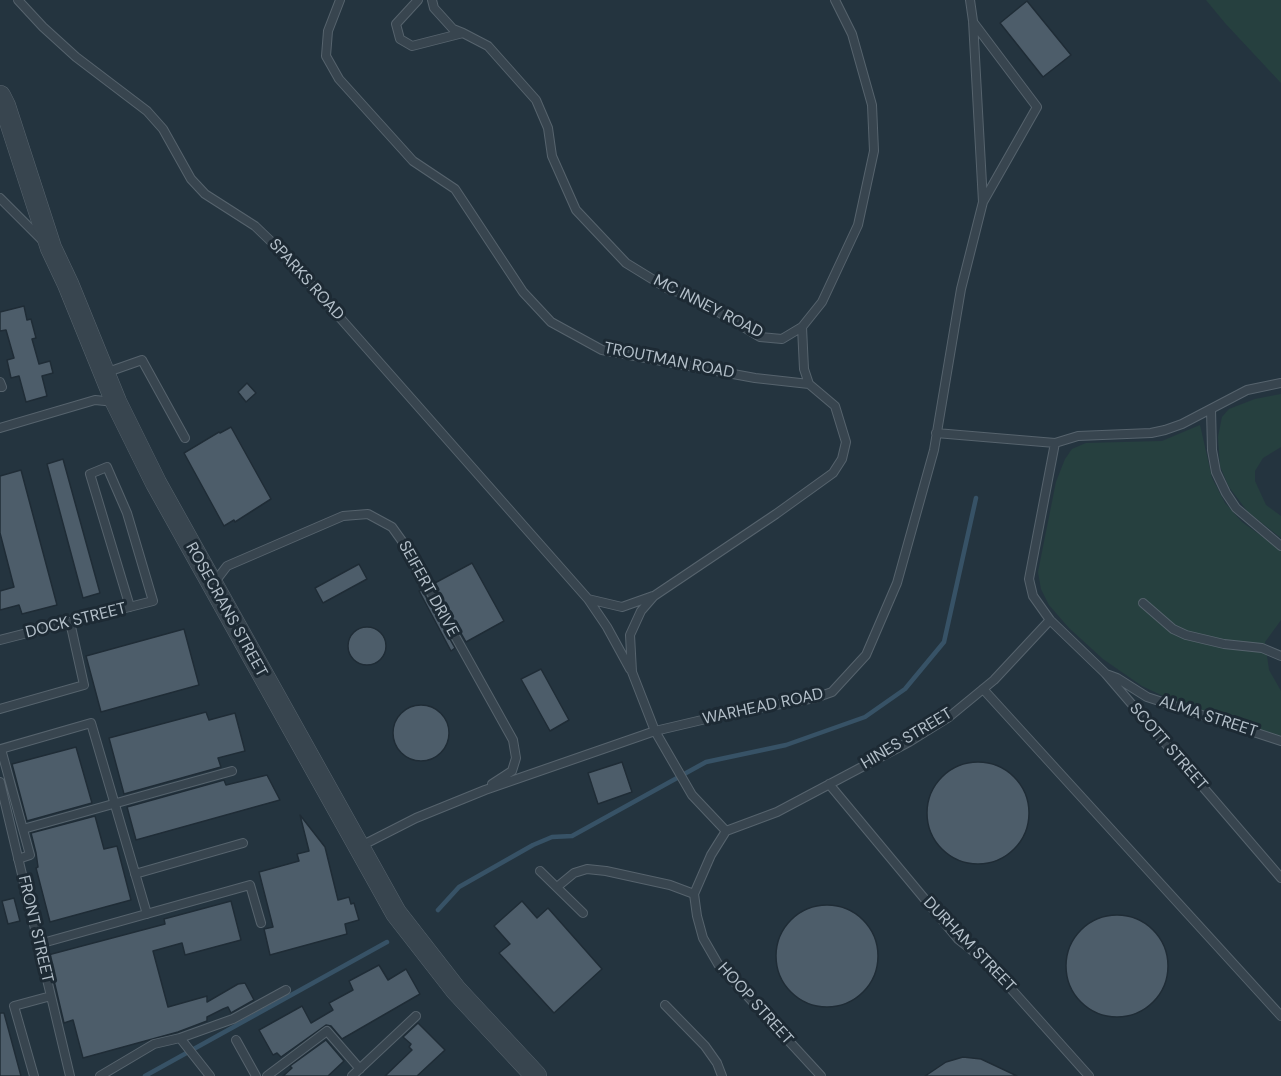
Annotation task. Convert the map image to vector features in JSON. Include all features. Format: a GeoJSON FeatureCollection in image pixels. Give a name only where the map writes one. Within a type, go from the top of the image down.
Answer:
{"type":"FeatureCollection","features":[{"type":"Feature","properties":{"kind":"street","name":"ROSECRANS STREET"},"geometry":{"type":"LineString","coordinates":[[0,96],[51,248],[116,402],[156,483],[396,913],[456,990],[536,1076]]}},
{"type":"Feature","properties":{"kind":"lane","name":"SPARKS ROAD"},"geometry":{"type":"LineString","coordinates":[[18,0],[76,57],[147,111],[164,129],[191,179],[205,194],[255,226],[282,252],[588,598]]}},
{"type":"Feature","properties":{"kind":"lane","name":"TROUTMAN ROAD"},"geometry":{"type":"LineString","coordinates":[[340,0],[328,31],[326,56],[339,79],[413,161],[455,189],[523,292],[551,322],[602,350],[755,378],[808,384]]}},
{"type":"Feature","properties":{"kind":"lane"},"geometry":{"type":"LineString","coordinates":[[418,0],[396,24],[400,39],[412,46],[463,33]]}},
{"type":"Feature","properties":{"kind":"lane","name":"MC INNEY ROAD"},"geometry":{"type":"LineString","coordinates":[[432,0],[434,8],[453,29],[488,46],[536,100],[548,128],[552,156],[576,210],[626,263],[670,290],[690,295],[760,337],[782,339],[802,327],[822,302],[858,225],[874,151],[872,105],[852,33],[835,0]]}},
{"type":"Feature","properties":{"kind":"lane"},"geometry":{"type":"LineString","coordinates":[[970,0],[983,202]]}},
{"type":"Feature","properties":{"kind":"lane"},"geometry":{"type":"LineString","coordinates":[[973,21],[1037,107],[983,202]]}},
{"type":"Feature","properties":{"kind":"lane"},"geometry":{"type":"LineString","coordinates":[[0,198],[51,248]]}},
{"type":"Feature","properties":{"kind":"lane","name":"WARHEAD ROAD"},"geometry":{"type":"LineString","coordinates":[[358,848],[416,818],[485,790],[655,731],[736,712],[815,698],[832,692],[866,655],[897,583],[934,450],[962,289],[983,202]]}},
{"type":"Feature","properties":{"kind":"lane"},"geometry":{"type":"LineString","coordinates":[[588,598],[622,607],[654,596],[833,473],[842,459],[846,442],[835,406],[808,384],[804,369],[802,327]]}},
{"type":"Feature","properties":{"kind":"lane"},"geometry":{"type":"LineString","coordinates":[[104,374],[142,360],[185,438]]}},
{"type":"Feature","properties":{"kind":"lane"},"geometry":{"type":"LineString","coordinates":[[0,381],[0,387]]}},
{"type":"Feature","properties":{"kind":"lane"},"geometry":{"type":"LineString","coordinates":[[936,433],[1055,443],[1078,436],[1165,430],[1246,390],[1281,383]]}},
{"type":"Feature","properties":{"kind":"lane"},"geometry":{"type":"LineString","coordinates":[[0,428],[95,400],[116,402]]}},
{"type":"Feature","properties":{"kind":"lane"},"geometry":{"type":"LineString","coordinates":[[1211,409],[1212,450],[1216,472],[1226,493],[1243,516],[1281,546]]}},
{"type":"Feature","properties":{"kind":"lane"},"geometry":{"type":"LineString","coordinates":[[1050,620],[1033,596],[1029,579],[1055,443]]}},
{"type":"Feature","properties":{"kind":"lane","name":"DOCK STREET"},"geometry":{"type":"LineString","coordinates":[[0,640],[70,622],[130,607],[153,601],[127,513],[107,467],[90,474],[130,607]]}},
{"type":"Feature","properties":{"kind":"lane","name":"SEIFERT DRIVE"},"geometry":{"type":"LineString","coordinates":[[212,585],[227,566],[343,516],[369,514],[392,527],[513,740],[516,758],[512,771],[485,790]]}},
{"type":"Feature","properties":{"kind":"lane"},"geometry":{"type":"LineString","coordinates":[[632,672],[630,635],[641,611],[654,596]]}},
{"type":"Feature","properties":{"kind":"lane"},"geometry":{"type":"LineString","coordinates":[[588,598],[632,672],[655,731],[680,776],[692,795],[726,831]]}},
{"type":"Feature","properties":{"kind":"lane"},"geometry":{"type":"LineString","coordinates":[[1143,603],[1173,629],[1186,635],[1224,644],[1262,648],[1281,656]]}},
{"type":"Feature","properties":{"kind":"lane","name":"SCOTT STREET"},"geometry":{"type":"LineString","coordinates":[[1050,620],[1105,673],[1281,878]]}},
{"type":"Feature","properties":{"kind":"lane","name":"HINES STREET"},"geometry":{"type":"LineString","coordinates":[[828,784],[909,742],[949,717],[984,689],[1050,620]]}},
{"type":"Feature","properties":{"kind":"lane"},"geometry":{"type":"LineString","coordinates":[[0,709],[84,685],[70,622]]}},
{"type":"Feature","properties":{"kind":"lane","name":"ALMA STREET"},"geometry":{"type":"LineString","coordinates":[[1105,673],[1147,697],[1281,741]]}},
{"type":"Feature","properties":{"kind":"lane"},"geometry":{"type":"LineString","coordinates":[[984,689],[1281,1017]]}},
{"type":"Feature","properties":{"kind":"lane"},"geometry":{"type":"LineString","coordinates":[[18,859],[30,855],[1,749],[91,723],[147,914]]}},
{"type":"Feature","properties":{"kind":"lane"},"geometry":{"type":"LineString","coordinates":[[23,829],[232,771]]}},
{"type":"Feature","properties":{"kind":"lane","name":"FRONT STREET"},"geometry":{"type":"LineString","coordinates":[[0,782],[51,996],[67,1075]]}},
{"type":"Feature","properties":{"kind":"lane"},"geometry":{"type":"LineString","coordinates":[[557,887],[574,873],[587,869],[670,885],[694,894],[711,855],[726,831],[777,812],[828,784]]}},
{"type":"Feature","properties":{"kind":"lane","name":"DURHAM STREET"},"geometry":{"type":"LineString","coordinates":[[828,784],[958,939],[987,962],[1089,1076]]}},
{"type":"Feature","properties":{"kind":"lane"},"geometry":{"type":"LineString","coordinates":[[135,874],[243,843]]}},
{"type":"Feature","properties":{"kind":"lane"},"geometry":{"type":"LineString","coordinates":[[540,871],[583,913]]}},
{"type":"Feature","properties":{"kind":"lane"},"geometry":{"type":"LineString","coordinates":[[39,944],[250,885],[261,923]]}},
{"type":"Feature","properties":{"kind":"lane","name":"HOOP STREET"},"geometry":{"type":"LineString","coordinates":[[694,894],[703,938],[718,964],[821,1076]]}},
{"type":"Feature","properties":{"kind":"lane"},"geometry":{"type":"LineString","coordinates":[[100,1076],[154,1044],[180,1038],[233,1019],[286,990]]}},
{"type":"Feature","properties":{"kind":"lane"},"geometry":{"type":"LineString","coordinates":[[34,1076],[14,1006],[51,996]]}},
{"type":"Feature","properties":{"kind":"lane"},"geometry":{"type":"LineString","coordinates":[[665,1005],[705,1046],[717,1063],[722,1076]]}},
{"type":"Feature","properties":{"kind":"lane"},"geometry":{"type":"LineString","coordinates":[[352,1076],[416,1016]]}},
{"type":"Feature","properties":{"kind":"lane"},"geometry":{"type":"LineString","coordinates":[[267,1076],[327,1030],[360,1069]]}},
{"type":"Feature","properties":{"kind":"lane"},"geometry":{"type":"LineString","coordinates":[[180,1038],[210,1076]]}},
{"type":"Feature","properties":{"kind":"lane"},"geometry":{"type":"LineString","coordinates":[[236,1040],[256,1076]]}},
{"type":"Feature","properties":{"kind":"green space"},"geometry":{"type":"Polygon","coordinates":[[[1206,0],[1281,0],[1281,83],[1225,23],[1206,0]]]}},
{"type":"Feature","properties":{"kind":"green space"},"geometry":{"type":"Polygon","coordinates":[[[1281,394],[1281,447],[1263,458],[1255,471],[1255,481],[1266,505],[1281,516],[1281,538],[1248,512],[1229,487],[1220,466],[1218,437],[1222,417],[1229,409],[1255,399],[1281,394]]]}},
{"type":"Feature","properties":{"kind":"green space"},"geometry":{"type":"Polygon","coordinates":[[[1200,425],[1212,478],[1225,503],[1242,522],[1281,550],[1281,620],[1265,642],[1269,670],[1281,691],[1281,737],[1178,703],[1142,686],[1103,659],[1069,628],[1049,605],[1041,589],[1038,572],[1056,482],[1065,459],[1072,449],[1086,443],[1162,441],[1200,425]]]}},
{"type":"Feature","properties":{"kind":"building"},"geometry":{"type":"Polygon","coordinates":[[[1027,1],[1071,55],[1043,77],[1000,23],[1027,1]]]}},
{"type":"Feature","properties":{"kind":"building"},"geometry":{"type":"Polygon","coordinates":[[[24,306],[27,320],[31,319],[36,338],[32,339],[39,364],[50,361],[53,373],[42,376],[47,396],[26,402],[19,376],[11,378],[7,360],[14,358],[6,330],[0,331],[0,312],[24,306]]]}},
{"type":"Feature","properties":{"kind":"building"},"geometry":{"type":"Polygon","coordinates":[[[247,383],[256,393],[246,402],[238,392],[247,383]]]}},
{"type":"Feature","properties":{"kind":"building"},"geometry":{"type":"Polygon","coordinates":[[[231,427],[271,499],[235,522],[234,520],[224,526],[184,453],[231,427]]]}},
{"type":"Feature","properties":{"kind":"building"},"geometry":{"type":"Polygon","coordinates":[[[63,459],[100,593],[83,598],[47,464],[63,459]]]}},
{"type":"Feature","properties":{"kind":"building"},"geometry":{"type":"Polygon","coordinates":[[[21,470],[57,605],[22,614],[19,605],[0,610],[0,591],[14,587],[0,533],[0,476],[21,470]]]}},
{"type":"Feature","properties":{"kind":"building"},"geometry":{"type":"Polygon","coordinates":[[[472,563],[504,621],[466,642],[433,584],[472,563]]]}},
{"type":"Feature","properties":{"kind":"building"},"geometry":{"type":"Polygon","coordinates":[[[359,564],[367,579],[323,603],[315,588],[359,564]]]}},
{"type":"Feature","properties":{"kind":"building"},"geometry":{"type":"Polygon","coordinates":[[[422,590],[455,648],[451,651],[419,591],[422,590]]]}},
{"type":"Feature","properties":{"kind":"building"},"geometry":{"type":"Polygon","coordinates":[[[367,627],[380,633],[386,646],[380,659],[367,665],[354,659],[348,646],[354,633],[367,627]]]}},
{"type":"Feature","properties":{"kind":"building"},"geometry":{"type":"Polygon","coordinates":[[[184,629],[199,685],[101,712],[86,656],[184,629]]]}},
{"type":"Feature","properties":{"kind":"building"},"geometry":{"type":"Polygon","coordinates":[[[541,669],[569,720],[550,731],[521,679],[541,669]]]}},
{"type":"Feature","properties":{"kind":"building"},"geometry":{"type":"Polygon","coordinates":[[[421,705],[432,707],[441,713],[447,722],[449,733],[447,744],[441,753],[432,759],[421,761],[410,759],[401,753],[395,744],[393,733],[395,722],[401,713],[410,707],[421,705]]]}},
{"type":"Feature","properties":{"kind":"building"},"geometry":{"type":"Polygon","coordinates":[[[206,712],[209,720],[235,713],[245,751],[218,758],[221,767],[124,794],[109,738],[206,712]]]}},
{"type":"Feature","properties":{"kind":"building"},"geometry":{"type":"Polygon","coordinates":[[[76,747],[92,803],[27,821],[12,764],[76,747]]]}},
{"type":"Feature","properties":{"kind":"building"},"geometry":{"type":"Polygon","coordinates":[[[622,762],[632,792],[598,804],[588,773],[622,762]]]}},
{"type":"Feature","properties":{"kind":"building"},"geometry":{"type":"Polygon","coordinates":[[[978,762],[998,766],[1014,777],[1025,793],[1029,813],[1025,833],[1014,849],[998,860],[978,864],[958,860],[942,849],[931,833],[927,813],[931,793],[942,777],[958,766],[978,762]]]}},
{"type":"Feature","properties":{"kind":"building"},"geometry":{"type":"Polygon","coordinates":[[[267,775],[280,800],[136,840],[127,807],[224,780],[226,785],[267,775]]]}},
{"type":"Feature","properties":{"kind":"building"},"geometry":{"type":"Polygon","coordinates":[[[300,815],[325,847],[338,900],[349,897],[351,904],[354,903],[359,920],[345,924],[347,934],[270,955],[264,929],[273,927],[259,872],[299,861],[297,854],[309,851],[300,815]]]}},
{"type":"Feature","properties":{"kind":"building"},"geometry":{"type":"Polygon","coordinates":[[[95,816],[104,849],[117,846],[131,900],[50,922],[36,868],[38,867],[36,853],[31,833],[95,816]]]}},
{"type":"Feature","properties":{"kind":"building"},"geometry":{"type":"Polygon","coordinates":[[[14,898],[20,921],[8,924],[2,901],[14,898]]]}},
{"type":"Feature","properties":{"kind":"building"},"geometry":{"type":"Polygon","coordinates":[[[231,901],[241,940],[185,955],[182,943],[153,951],[168,1007],[207,996],[207,1002],[238,984],[245,983],[254,1000],[231,1013],[228,1007],[223,1009],[207,1017],[207,1021],[178,1032],[83,1058],[73,1020],[64,1023],[48,955],[165,924],[164,919],[231,901]]]}},
{"type":"Feature","properties":{"kind":"building"},"geometry":{"type":"Polygon","coordinates":[[[522,901],[537,918],[548,908],[602,969],[554,1013],[499,953],[510,944],[494,926],[522,901]]]}},
{"type":"Feature","properties":{"kind":"building"},"geometry":{"type":"Polygon","coordinates":[[[827,905],[847,909],[863,920],[874,936],[878,956],[874,976],[863,992],[847,1003],[827,1007],[807,1003],[791,992],[780,976],[776,956],[780,936],[791,920],[807,909],[827,905]]]}},
{"type":"Feature","properties":{"kind":"building"},"geometry":{"type":"Polygon","coordinates":[[[1117,915],[1137,919],[1153,930],[1164,946],[1168,966],[1164,986],[1153,1002],[1137,1013],[1117,1017],[1097,1013],[1081,1002],[1070,986],[1066,966],[1070,946],[1081,930],[1097,919],[1117,915]]]}},
{"type":"Feature","properties":{"kind":"building"},"geometry":{"type":"Polygon","coordinates":[[[379,965],[388,980],[406,969],[420,994],[342,1039],[331,1026],[326,1025],[281,1057],[277,1053],[273,1055],[259,1030],[302,1006],[311,1023],[333,1010],[329,1003],[353,990],[349,981],[379,965]]]}},
{"type":"Feature","properties":{"kind":"building"},"geometry":{"type":"Polygon","coordinates":[[[0,1013],[4,1013],[21,1076],[0,1076],[0,1013]]]}},
{"type":"Feature","properties":{"kind":"building"},"geometry":{"type":"Polygon","coordinates":[[[418,1023],[445,1050],[417,1076],[385,1076],[412,1050],[409,1047],[411,1044],[403,1037],[418,1023]]]}},
{"type":"Feature","properties":{"kind":"building"},"geometry":{"type":"Polygon","coordinates":[[[326,1040],[344,1061],[328,1076],[283,1076],[292,1068],[290,1066],[326,1040]]]}},
{"type":"Feature","properties":{"kind":"building"},"geometry":{"type":"Polygon","coordinates":[[[963,1057],[981,1059],[1017,1076],[925,1076],[946,1062],[963,1057]]]}},
{"type":"Feature","properties":{"kind":"waterway"},"geometry":{"type":"LineString","coordinates":[[438,910],[459,887],[533,845],[552,837],[572,836],[706,762],[786,745],[865,717],[905,689],[944,642],[976,498]]}},
{"type":"Feature","properties":{"kind":"waterway"},"geometry":{"type":"LineString","coordinates":[[145,1076],[387,942]]}}]}
